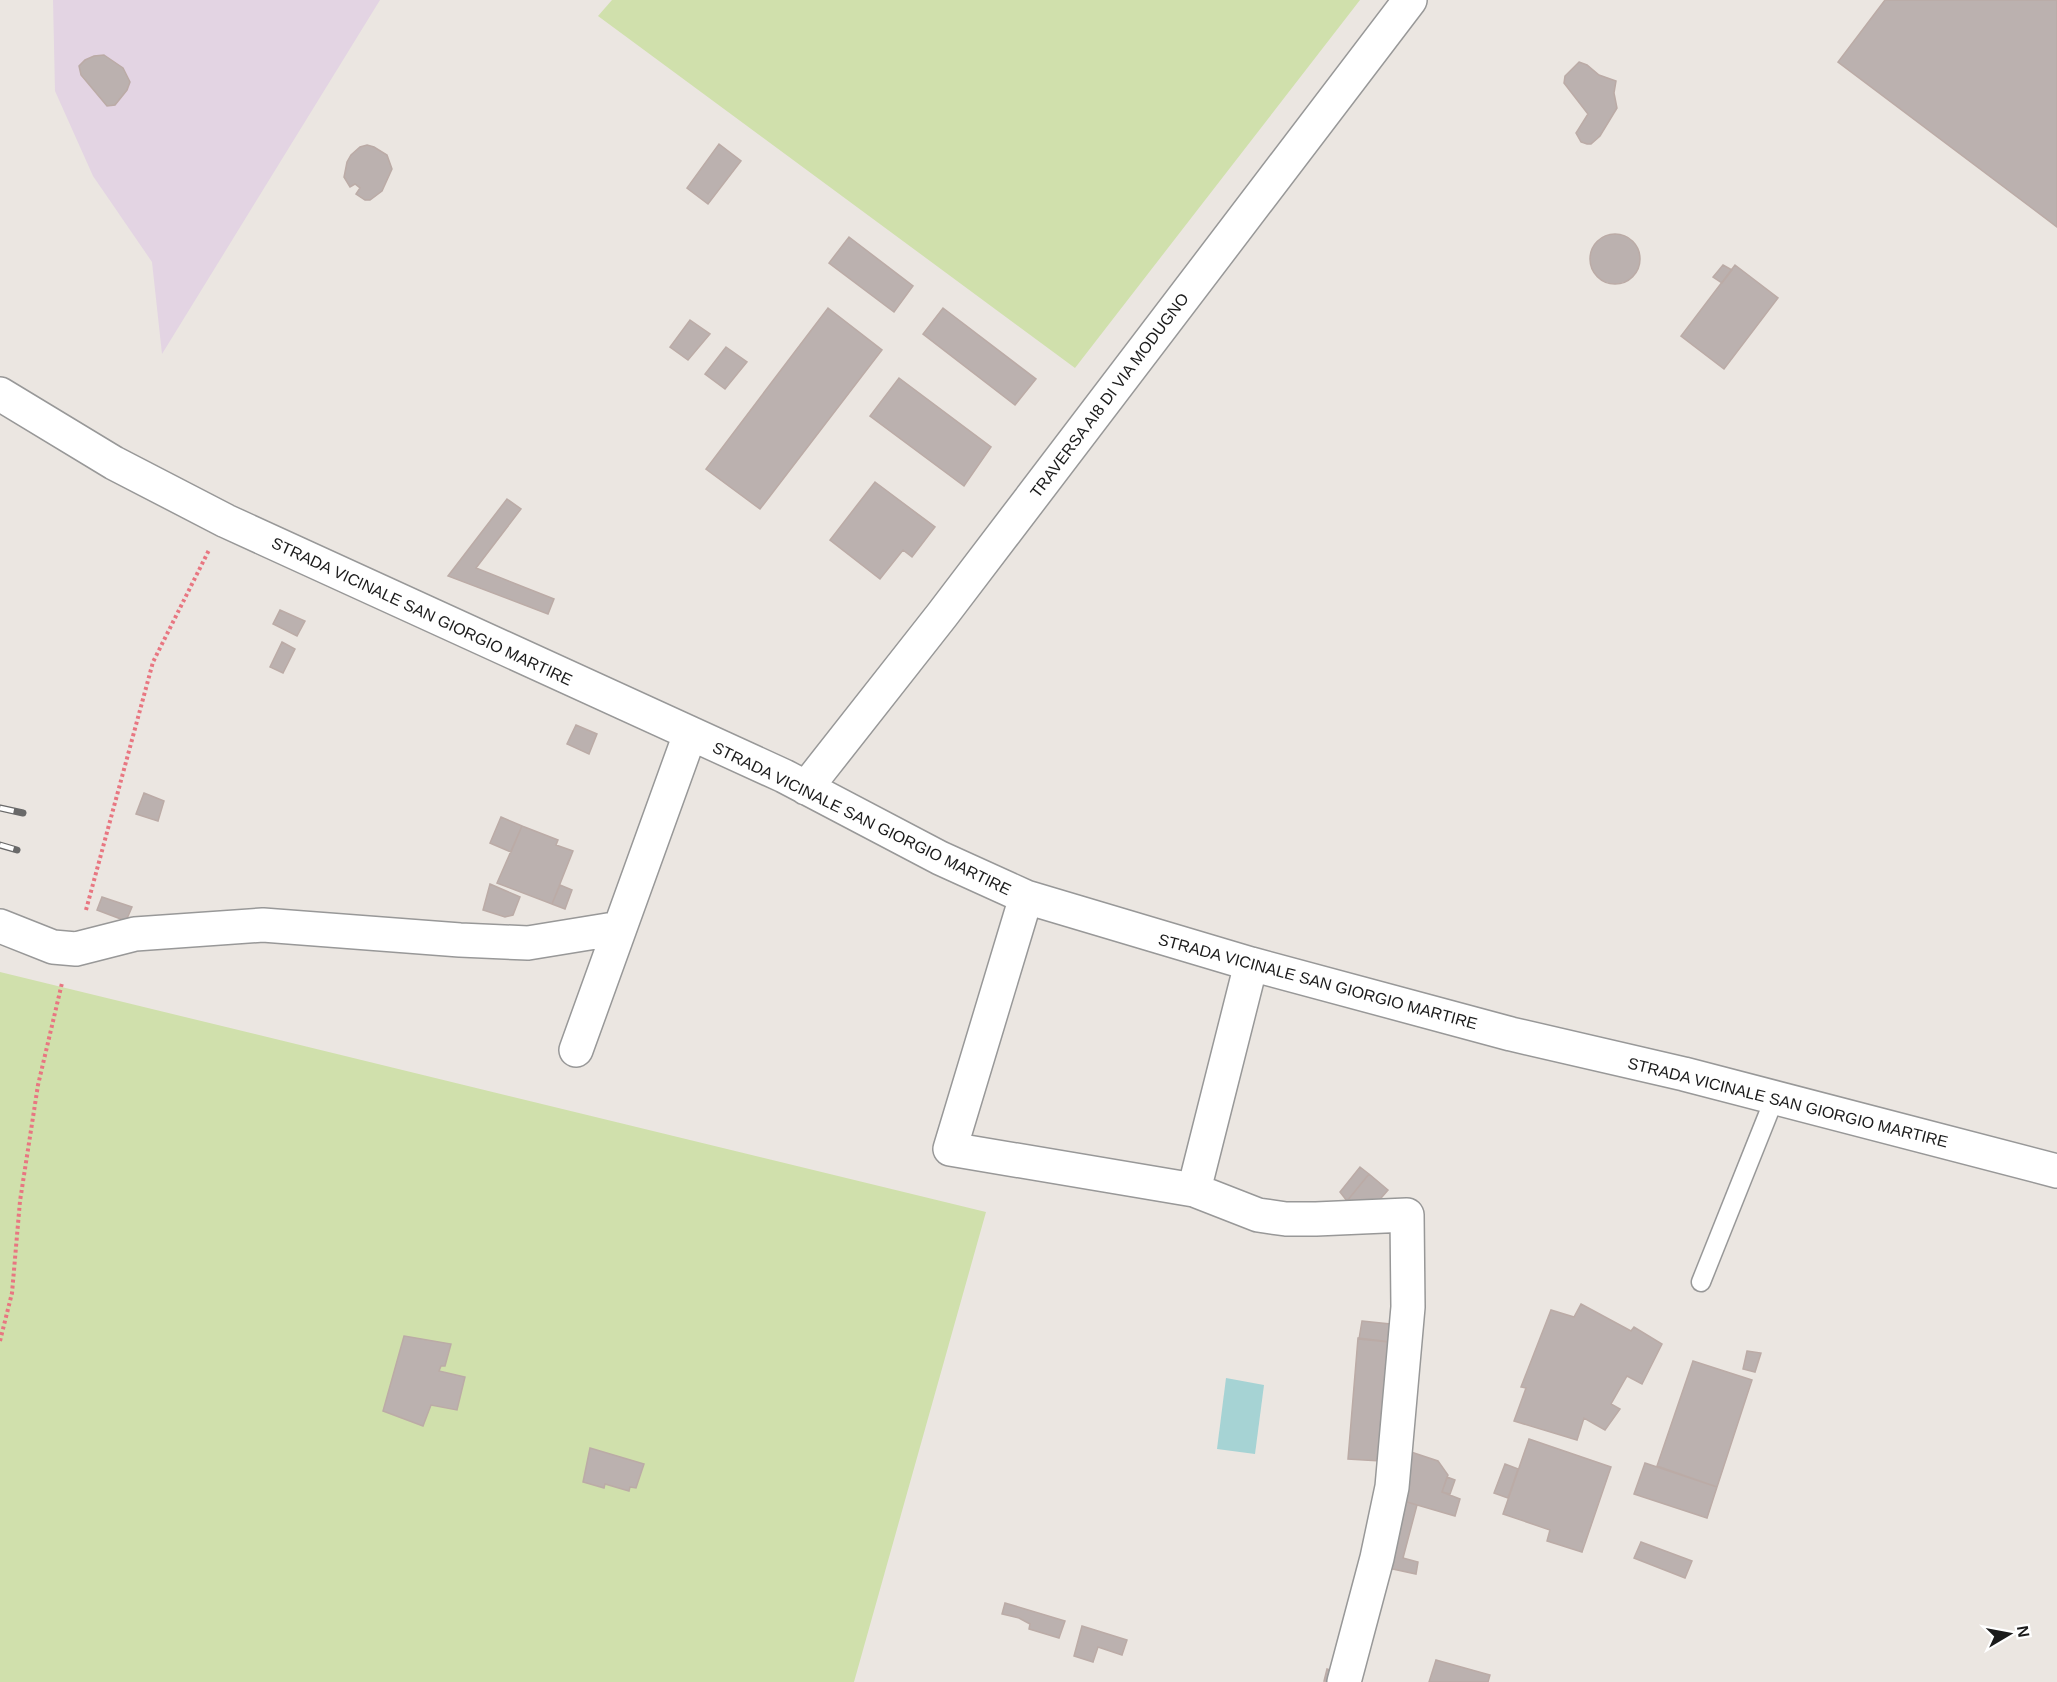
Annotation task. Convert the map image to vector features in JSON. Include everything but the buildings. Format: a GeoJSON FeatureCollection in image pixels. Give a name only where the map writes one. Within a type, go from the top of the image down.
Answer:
{"type":"FeatureCollection","features":[{"type":"Feature","properties":{"kind":"street","name":"TRAVERSA AI8 DI VIA MODUGNO"},"geometry":{"type":"LineString","coordinates":[[806,788],[942,615],[1410,0]]}},
{"type":"Feature","properties":{"kind":"street","name":"STRADA VICINALE SAN GIORGIO MARTIRE"},"geometry":{"type":"LineString","coordinates":[[0,394],[114,463],[226,521],[806,788],[920,849],[1026,897],[1251,964],[1511,1034],[1684,1074],[2057,1171]]}},
{"type":"Feature","properties":{"kind":"street"},"geometry":{"type":"LineString","coordinates":[[576,1050],[690,734]]}},
{"type":"Feature","properties":{"kind":"street"},"geometry":{"type":"LineString","coordinates":[[1026,897],[950,1149],[1194,1190],[1258,1215],[1286,1219],[1407,1215],[1407,1307],[1392,1488],[1377,1558],[1344,1682]]}},
{"type":"Feature","properties":{"kind":"street"},"geometry":{"type":"LineString","coordinates":[[0,926],[53,947],[76,949],[135,934],[263,925],[528,943],[620,928]]}},
{"type":"Feature","properties":{"kind":"street"},"geometry":{"type":"LineString","coordinates":[[1194,1190],[1251,964]]}},
{"type":"Feature","properties":{"kind":"lane"},"geometry":{"type":"LineString","coordinates":[[1701,1282],[1775,1098]]}},
{"type":"Feature","properties":{"kind":"shaded area"},"geometry":{"type":"Polygon","coordinates":[[[53,0],[380,0],[162,354],[152,262],[93,176],[55,91],[53,0]]]}},
{"type":"Feature","properties":{"kind":"green space"},"geometry":{"type":"Polygon","coordinates":[[[612,0],[1360,0],[1075,368],[598,16],[612,0]]]}},
{"type":"Feature","properties":{"kind":"green space"},"geometry":{"type":"Polygon","coordinates":[[[0,972],[986,1212],[854,1682],[0,1682],[0,972]]]}},
{"type":"Feature","properties":{"kind":"water"},"geometry":{"type":"Polygon","coordinates":[[[1226,1378],[1264,1385],[1255,1454],[1217,1449],[1226,1378]]]}},
{"type":"Feature","properties":{"kind":"railway"},"geometry":{"type":"LineString","coordinates":[[0,808],[23,813]]}},
{"type":"Feature","properties":{"kind":"railway"},"geometry":{"type":"LineString","coordinates":[[0,845],[17,850]]}}]}
